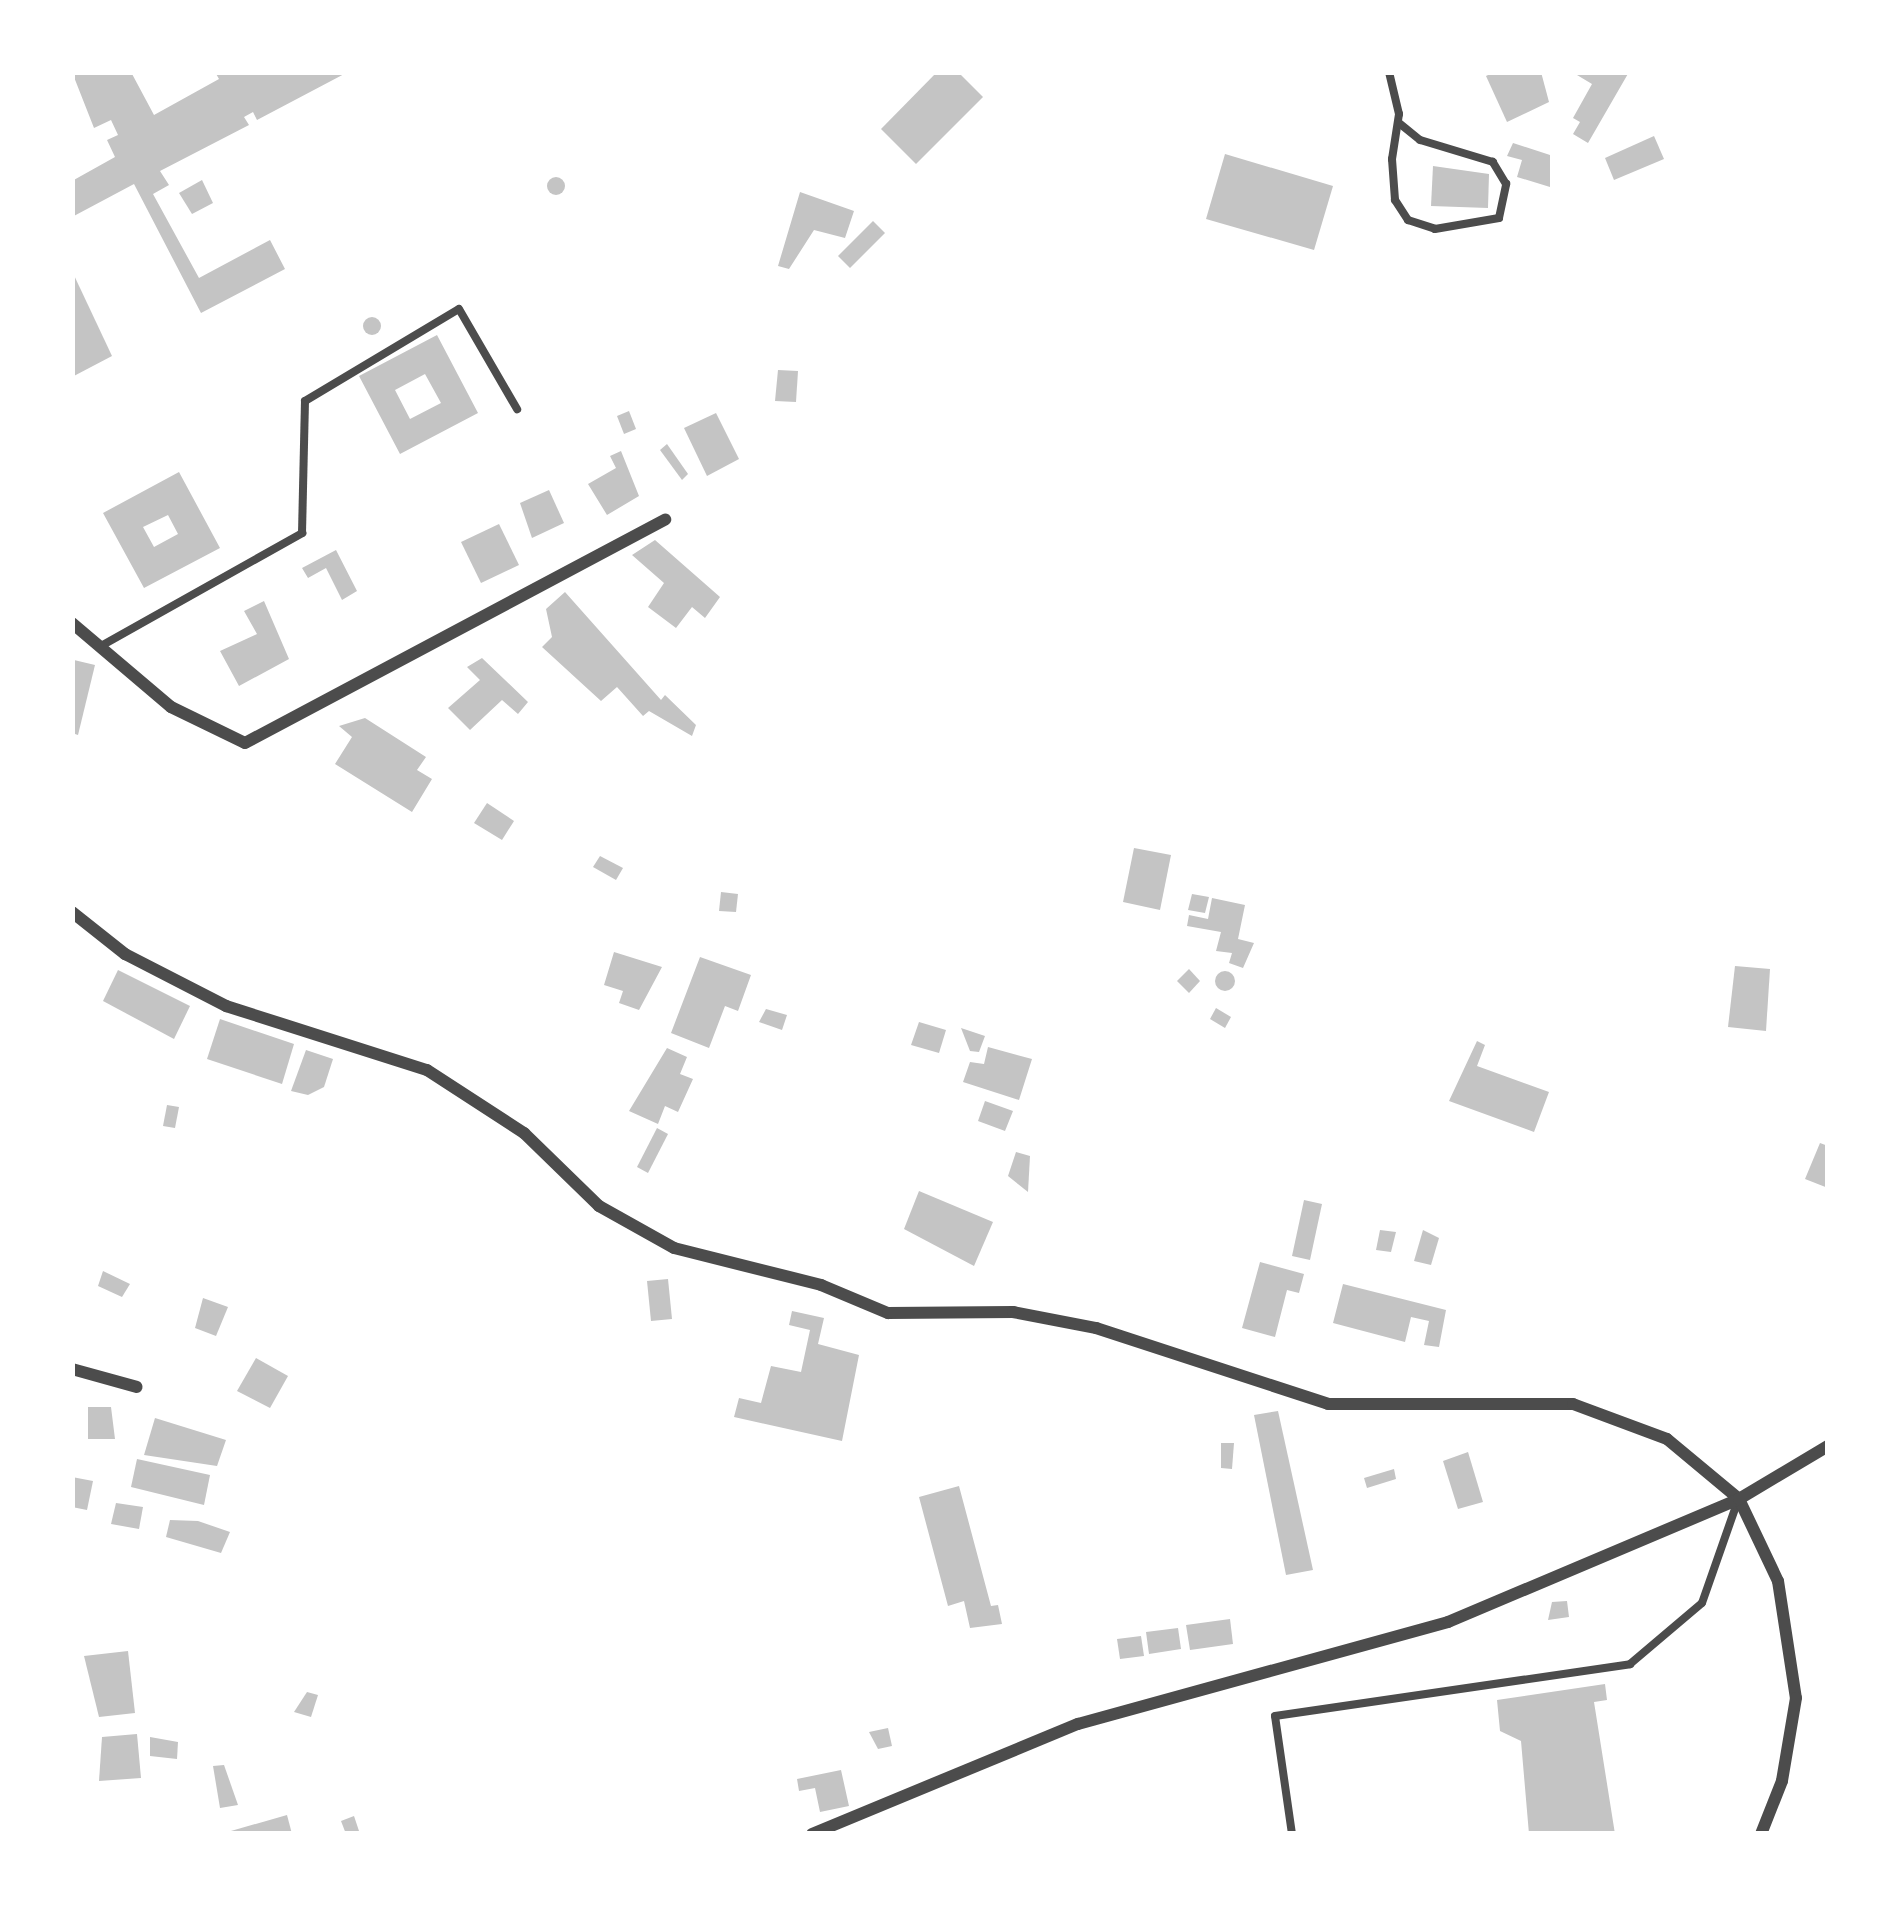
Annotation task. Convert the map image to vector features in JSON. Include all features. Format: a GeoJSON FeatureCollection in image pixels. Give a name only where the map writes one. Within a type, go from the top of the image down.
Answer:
{"type":"FeatureCollection","features":[{"type":"Feature","properties":{"kind":"street"},"geometry":{"type":"LineString","coordinates":[[72,622],[94,649],[171,707],[245,743],[664,520]]}},
{"type":"Feature","properties":{"kind":"street"},"geometry":{"type":"LineString","coordinates":[[72,912],[125,954],[226,1006],[427,1070],[524,1132],[599,1206],[674,1248],[820,1285],[888,1313],[1013,1312],[1096,1328],[1328,1404],[1600,1408],[1701,1462],[1739,1499],[1778,1581],[1796,1698],[1782,1780],[1761,1834]]}},
{"type":"Feature","properties":{"kind":"street"},"geometry":{"type":"LineString","coordinates":[[72,1369],[136,1387]]}},
{"type":"Feature","properties":{"kind":"street"},"geometry":{"type":"LineString","coordinates":[[812,1834],[1093,1719],[1406,1638],[1739,1499],[1828,1446]]}},
{"type":"Feature","properties":{"kind":"lane"},"geometry":{"type":"LineString","coordinates":[[1389,72],[1398,122],[1395,200],[1408,220],[1435,229],[1499,218],[1506,184],[1493,162],[1420,140],[1398,122]]}},
{"type":"Feature","properties":{"kind":"lane"},"geometry":{"type":"LineString","coordinates":[[94,649],[302,533],[304,400],[459,308],[517,409]]}},
{"type":"Feature","properties":{"kind":"lane"},"geometry":{"type":"LineString","coordinates":[[1292,1834],[1275,1716],[1630,1664],[1702,1604],[1739,1499]]}},
{"type":"Feature","properties":{"kind":"building"},"geometry":{"type":"Polygon","coordinates":[[[72,72],[131,72],[154,115],[219,79],[215,72],[348,72],[257,120],[253,112],[244,117],[249,125],[160,171],[169,185],[153,194],[199,278],[270,240],[285,269],[201,313],[134,184],[72,217],[72,181],[115,157],[107,140],[118,135],[111,120],[94,128],[72,72]]]}},
{"type":"Feature","properties":{"kind":"building"},"geometry":{"type":"Polygon","coordinates":[[[937,72],[958,72],[983,97],[916,164],[881,129],[937,72]]]}},
{"type":"Feature","properties":{"kind":"building"},"geometry":{"type":"Polygon","coordinates":[[[1541,72],[1549,102],[1507,122],[1486,76],[1541,72]]]}},
{"type":"Feature","properties":{"kind":"building"},"geometry":{"type":"Polygon","coordinates":[[[1572,72],[1629,72],[1588,143],[1573,134],[1580,122],[1573,118],[1592,84],[1572,72]]]}},
{"type":"Feature","properties":{"kind":"building"},"geometry":{"type":"Polygon","coordinates":[[[1654,136],[1664,159],[1614,180],[1605,158],[1654,136]]]}},
{"type":"Feature","properties":{"kind":"building"},"geometry":{"type":"Polygon","coordinates":[[[1513,143],[1550,155],[1550,187],[1517,177],[1522,160],[1507,156],[1513,143]]]}},
{"type":"Feature","properties":{"kind":"building"},"geometry":{"type":"Polygon","coordinates":[[[1225,154],[1333,186],[1314,250],[1206,219],[1225,154]]]}},
{"type":"Feature","properties":{"kind":"building"},"geometry":{"type":"Polygon","coordinates":[[[1433,166],[1489,174],[1488,208],[1431,206],[1433,166]]]}},
{"type":"Feature","properties":{"kind":"building"},"geometry":{"type":"Polygon","coordinates":[[[556,177],[565,186],[556,195],[547,186],[556,177]]]}},
{"type":"Feature","properties":{"kind":"building"},"geometry":{"type":"Polygon","coordinates":[[[202,180],[213,203],[192,214],[179,193],[202,180]]]}},
{"type":"Feature","properties":{"kind":"building"},"geometry":{"type":"Polygon","coordinates":[[[800,192],[854,211],[845,238],[814,230],[789,269],[778,266],[800,192]]]}},
{"type":"Feature","properties":{"kind":"building"},"geometry":{"type":"Polygon","coordinates":[[[873,221],[885,233],[850,268],[838,256],[873,221]]]}},
{"type":"Feature","properties":{"kind":"building"},"geometry":{"type":"Polygon","coordinates":[[[72,271],[112,356],[72,377],[72,271]]]}},
{"type":"Feature","properties":{"kind":"building"},"geometry":{"type":"Polygon","coordinates":[[[372,317],[381,326],[372,335],[363,326],[372,317]]]}},
{"type":"Feature","properties":{"kind":"building"},"geometry":{"type":"Polygon","coordinates":[[[437,335],[478,413],[400,454],[359,376],[437,335]],[[425,374],[395,390],[410,419],[441,403],[425,374]]]}},
{"type":"Feature","properties":{"kind":"building"},"geometry":{"type":"Polygon","coordinates":[[[778,370],[798,371],[796,402],[775,401],[778,370]]]}},
{"type":"Feature","properties":{"kind":"building"},"geometry":{"type":"Polygon","coordinates":[[[629,411],[636,429],[624,434],[617,416],[629,411]]]}},
{"type":"Feature","properties":{"kind":"building"},"geometry":{"type":"Polygon","coordinates":[[[716,413],[739,459],[707,476],[684,428],[716,413]]]}},
{"type":"Feature","properties":{"kind":"building"},"geometry":{"type":"Polygon","coordinates":[[[667,444],[688,474],[682,480],[660,450],[667,444]]]}},
{"type":"Feature","properties":{"kind":"building"},"geometry":{"type":"Polygon","coordinates":[[[621,451],[639,496],[607,515],[588,484],[616,468],[610,456],[621,451]]]}},
{"type":"Feature","properties":{"kind":"building"},"geometry":{"type":"Polygon","coordinates":[[[179,472],[220,548],[144,588],[103,513],[179,472]],[[168,515],[143,527],[154,547],[178,534],[168,515]]]}},
{"type":"Feature","properties":{"kind":"building"},"geometry":{"type":"Polygon","coordinates":[[[549,490],[564,523],[532,538],[520,503],[549,490]]]}},
{"type":"Feature","properties":{"kind":"building"},"geometry":{"type":"Polygon","coordinates":[[[499,524],[519,565],[481,583],[461,542],[499,524]]]}},
{"type":"Feature","properties":{"kind":"building"},"geometry":{"type":"Polygon","coordinates":[[[655,540],[720,597],[705,618],[692,607],[676,628],[648,607],[664,583],[632,555],[655,540]]]}},
{"type":"Feature","properties":{"kind":"building"},"geometry":{"type":"Polygon","coordinates":[[[336,550],[357,591],[342,600],[326,568],[308,578],[302,568],[336,550]]]}},
{"type":"Feature","properties":{"kind":"building"},"geometry":{"type":"Polygon","coordinates":[[[565,592],[661,700],[665,695],[696,725],[692,736],[649,711],[643,716],[617,687],[601,701],[542,647],[552,637],[546,609],[565,592]]]}},
{"type":"Feature","properties":{"kind":"building"},"geometry":{"type":"Polygon","coordinates":[[[264,601],[289,659],[239,686],[220,651],[257,634],[244,611],[264,601]]]}},
{"type":"Feature","properties":{"kind":"building"},"geometry":{"type":"Polygon","coordinates":[[[482,658],[528,702],[518,714],[502,700],[470,730],[448,708],[480,680],[467,667],[482,658]]]}},
{"type":"Feature","properties":{"kind":"building"},"geometry":{"type":"Polygon","coordinates":[[[74,660],[95,665],[78,735],[72,733],[74,660]]]}},
{"type":"Feature","properties":{"kind":"building"},"geometry":{"type":"Polygon","coordinates":[[[365,718],[426,757],[417,770],[432,779],[412,812],[335,764],[352,737],[339,726],[365,718]]]}},
{"type":"Feature","properties":{"kind":"building"},"geometry":{"type":"Polygon","coordinates":[[[487,803],[514,821],[502,840],[474,823],[487,803]]]}},
{"type":"Feature","properties":{"kind":"building"},"geometry":{"type":"Polygon","coordinates":[[[1134,848],[1171,855],[1160,910],[1123,902],[1134,848]]]}},
{"type":"Feature","properties":{"kind":"building"},"geometry":{"type":"Polygon","coordinates":[[[600,856],[623,868],[616,880],[593,867],[600,856]]]}},
{"type":"Feature","properties":{"kind":"building"},"geometry":{"type":"Polygon","coordinates":[[[721,892],[738,894],[736,912],[719,911],[721,892]]]}},
{"type":"Feature","properties":{"kind":"building"},"geometry":{"type":"Polygon","coordinates":[[[1192,894],[1209,897],[1205,913],[1188,910],[1192,894]]]}},
{"type":"Feature","properties":{"kind":"building"},"geometry":{"type":"Polygon","coordinates":[[[1212,898],[1245,905],[1238,939],[1254,943],[1243,968],[1229,963],[1232,953],[1216,951],[1221,932],[1187,926],[1189,915],[1208,919],[1212,898]]]}},
{"type":"Feature","properties":{"kind":"building"},"geometry":{"type":"Polygon","coordinates":[[[614,952],[662,967],[639,1010],[619,1003],[623,991],[604,985],[614,952]]]}},
{"type":"Feature","properties":{"kind":"building"},"geometry":{"type":"Polygon","coordinates":[[[700,957],[751,975],[738,1011],[725,1006],[709,1048],[671,1033],[700,957]]]}},
{"type":"Feature","properties":{"kind":"building"},"geometry":{"type":"Polygon","coordinates":[[[1735,966],[1770,969],[1766,1031],[1728,1027],[1735,966]]]}},
{"type":"Feature","properties":{"kind":"building"},"geometry":{"type":"Polygon","coordinates":[[[1189,969],[1200,981],[1189,993],[1177,981],[1189,969]]]}},
{"type":"Feature","properties":{"kind":"building"},"geometry":{"type":"Polygon","coordinates":[[[118,970],[190,1006],[174,1039],[103,1001],[118,970]]]}},
{"type":"Feature","properties":{"kind":"building"},"geometry":{"type":"Polygon","coordinates":[[[1225,971],[1235,981],[1225,991],[1215,981],[1225,971]]]}},
{"type":"Feature","properties":{"kind":"building"},"geometry":{"type":"Polygon","coordinates":[[[1216,1008],[1231,1017],[1225,1028],[1210,1019],[1216,1008]]]}},
{"type":"Feature","properties":{"kind":"building"},"geometry":{"type":"Polygon","coordinates":[[[766,1009],[787,1015],[782,1030],[759,1022],[766,1009]]]}},
{"type":"Feature","properties":{"kind":"building"},"geometry":{"type":"Polygon","coordinates":[[[220,1019],[294,1044],[282,1084],[207,1059],[220,1019]]]}},
{"type":"Feature","properties":{"kind":"building"},"geometry":{"type":"Polygon","coordinates":[[[919,1022],[946,1030],[939,1053],[911,1045],[919,1022]]]}},
{"type":"Feature","properties":{"kind":"building"},"geometry":{"type":"Polygon","coordinates":[[[961,1028],[985,1036],[979,1052],[970,1051],[961,1028]]]}},
{"type":"Feature","properties":{"kind":"building"},"geometry":{"type":"Polygon","coordinates":[[[1477,1041],[1485,1045],[1477,1066],[1549,1092],[1534,1132],[1449,1101],[1477,1041]]]}},
{"type":"Feature","properties":{"kind":"building"},"geometry":{"type":"Polygon","coordinates":[[[988,1047],[1032,1059],[1019,1100],[963,1082],[970,1062],[984,1064],[988,1047]]]}},
{"type":"Feature","properties":{"kind":"building"},"geometry":{"type":"Polygon","coordinates":[[[667,1048],[687,1057],[680,1074],[693,1079],[678,1112],[665,1106],[658,1124],[629,1111],[667,1048]]]}},
{"type":"Feature","properties":{"kind":"building"},"geometry":{"type":"Polygon","coordinates":[[[306,1050],[333,1059],[324,1087],[308,1095],[291,1091],[306,1050]]]}},
{"type":"Feature","properties":{"kind":"building"},"geometry":{"type":"Polygon","coordinates":[[[985,1101],[1013,1111],[1005,1131],[978,1121],[985,1101]]]}},
{"type":"Feature","properties":{"kind":"building"},"geometry":{"type":"Polygon","coordinates":[[[167,1105],[179,1107],[175,1128],[163,1126],[167,1105]]]}},
{"type":"Feature","properties":{"kind":"building"},"geometry":{"type":"Polygon","coordinates":[[[657,1128],[668,1134],[648,1173],[637,1167],[657,1128]]]}},
{"type":"Feature","properties":{"kind":"building"},"geometry":{"type":"Polygon","coordinates":[[[1820,1143],[1828,1146],[1828,1188],[1805,1179],[1820,1143]]]}},
{"type":"Feature","properties":{"kind":"building"},"geometry":{"type":"Polygon","coordinates":[[[1016,1152],[1030,1156],[1028,1192],[1008,1176],[1016,1152]]]}},
{"type":"Feature","properties":{"kind":"building"},"geometry":{"type":"Polygon","coordinates":[[[919,1191],[993,1222],[974,1266],[904,1229],[919,1191]]]}},
{"type":"Feature","properties":{"kind":"building"},"geometry":{"type":"Polygon","coordinates":[[[1304,1200],[1322,1204],[1310,1260],[1292,1256],[1304,1200]]]}},
{"type":"Feature","properties":{"kind":"building"},"geometry":{"type":"Polygon","coordinates":[[[1380,1230],[1396,1232],[1391,1252],[1376,1250],[1380,1230]]]}},
{"type":"Feature","properties":{"kind":"building"},"geometry":{"type":"Polygon","coordinates":[[[1423,1230],[1439,1238],[1431,1265],[1414,1261],[1423,1230]]]}},
{"type":"Feature","properties":{"kind":"building"},"geometry":{"type":"Polygon","coordinates":[[[1260,1262],[1304,1274],[1299,1293],[1287,1290],[1275,1337],[1242,1328],[1260,1262]]]}},
{"type":"Feature","properties":{"kind":"building"},"geometry":{"type":"Polygon","coordinates":[[[103,1271],[130,1284],[122,1297],[98,1286],[103,1271]]]}},
{"type":"Feature","properties":{"kind":"building"},"geometry":{"type":"Polygon","coordinates":[[[668,1279],[672,1319],[651,1321],[647,1281],[668,1279]]]}},
{"type":"Feature","properties":{"kind":"building"},"geometry":{"type":"Polygon","coordinates":[[[1343,1284],[1446,1310],[1439,1347],[1424,1345],[1429,1321],[1411,1317],[1405,1342],[1333,1323],[1343,1284]]]}},
{"type":"Feature","properties":{"kind":"building"},"geometry":{"type":"Polygon","coordinates":[[[203,1298],[228,1307],[216,1336],[195,1328],[203,1298]]]}},
{"type":"Feature","properties":{"kind":"building"},"geometry":{"type":"Polygon","coordinates":[[[792,1311],[824,1318],[818,1344],[859,1355],[842,1441],[734,1417],[739,1398],[761,1403],[771,1366],[801,1372],[810,1330],[789,1325],[792,1311]]]}},
{"type":"Feature","properties":{"kind":"building"},"geometry":{"type":"Polygon","coordinates":[[[256,1358],[288,1376],[270,1408],[237,1391],[256,1358]]]}},
{"type":"Feature","properties":{"kind":"building"},"geometry":{"type":"Polygon","coordinates":[[[88,1407],[111,1407],[115,1439],[88,1439],[88,1407]]]}},
{"type":"Feature","properties":{"kind":"building"},"geometry":{"type":"Polygon","coordinates":[[[1278,1411],[1313,1570],[1286,1575],[1254,1415],[1278,1411]]]}},
{"type":"Feature","properties":{"kind":"building"},"geometry":{"type":"Polygon","coordinates":[[[155,1418],[226,1440],[217,1466],[144,1455],[155,1418]]]}},
{"type":"Feature","properties":{"kind":"building"},"geometry":{"type":"Polygon","coordinates":[[[1221,1443],[1234,1443],[1232,1469],[1221,1468],[1221,1443]]]}},
{"type":"Feature","properties":{"kind":"building"},"geometry":{"type":"Polygon","coordinates":[[[1468,1452],[1483,1502],[1458,1509],[1443,1461],[1468,1452]]]}},
{"type":"Feature","properties":{"kind":"building"},"geometry":{"type":"Polygon","coordinates":[[[137,1459],[210,1475],[204,1505],[131,1487],[137,1459]]]}},
{"type":"Feature","properties":{"kind":"building"},"geometry":{"type":"Polygon","coordinates":[[[1394,1469],[1396,1479],[1367,1488],[1364,1478],[1394,1469]]]}},
{"type":"Feature","properties":{"kind":"building"},"geometry":{"type":"Polygon","coordinates":[[[72,1477],[93,1481],[87,1510],[72,1507],[72,1477]]]}},
{"type":"Feature","properties":{"kind":"building"},"geometry":{"type":"Polygon","coordinates":[[[959,1486],[991,1606],[998,1605],[1002,1624],[970,1628],[964,1601],[948,1606],[919,1497],[959,1486]]]}},
{"type":"Feature","properties":{"kind":"building"},"geometry":{"type":"Polygon","coordinates":[[[116,1503],[143,1507],[139,1529],[111,1524],[116,1503]]]}},
{"type":"Feature","properties":{"kind":"building"},"geometry":{"type":"Polygon","coordinates":[[[170,1520],[198,1521],[230,1532],[221,1553],[166,1537],[170,1520]]]}},
{"type":"Feature","properties":{"kind":"building"},"geometry":{"type":"Polygon","coordinates":[[[1567,1601],[1569,1617],[1548,1620],[1552,1602],[1567,1601]]]}},
{"type":"Feature","properties":{"kind":"building"},"geometry":{"type":"Polygon","coordinates":[[[1230,1619],[1233,1644],[1190,1650],[1186,1625],[1230,1619]]]}},
{"type":"Feature","properties":{"kind":"building"},"geometry":{"type":"Polygon","coordinates":[[[1178,1628],[1181,1649],[1149,1654],[1146,1632],[1178,1628]]]}},
{"type":"Feature","properties":{"kind":"building"},"geometry":{"type":"Polygon","coordinates":[[[1141,1636],[1144,1656],[1120,1659],[1117,1639],[1141,1636]]]}},
{"type":"Feature","properties":{"kind":"building"},"geometry":{"type":"Polygon","coordinates":[[[128,1651],[135,1713],[99,1717],[84,1656],[128,1651]]]}},
{"type":"Feature","properties":{"kind":"building"},"geometry":{"type":"Polygon","coordinates":[[[1605,1684],[1607,1700],[1594,1702],[1615,1834],[1529,1834],[1521,1741],[1500,1731],[1497,1700],[1605,1684]]]}},
{"type":"Feature","properties":{"kind":"building"},"geometry":{"type":"Polygon","coordinates":[[[307,1692],[318,1695],[311,1717],[294,1712],[307,1692]]]}},
{"type":"Feature","properties":{"kind":"building"},"geometry":{"type":"Polygon","coordinates":[[[888,1728],[892,1746],[878,1749],[869,1732],[888,1728]]]}},
{"type":"Feature","properties":{"kind":"building"},"geometry":{"type":"Polygon","coordinates":[[[137,1734],[141,1778],[99,1781],[102,1737],[137,1734]]]}},
{"type":"Feature","properties":{"kind":"building"},"geometry":{"type":"Polygon","coordinates":[[[150,1737],[178,1742],[177,1759],[150,1756],[150,1737]]]}},
{"type":"Feature","properties":{"kind":"building"},"geometry":{"type":"Polygon","coordinates":[[[224,1765],[238,1805],[220,1808],[213,1766],[224,1765]]]}},
{"type":"Feature","properties":{"kind":"building"},"geometry":{"type":"Polygon","coordinates":[[[841,1770],[849,1806],[820,1812],[815,1788],[799,1791],[797,1779],[841,1770]]]}},
{"type":"Feature","properties":{"kind":"building"},"geometry":{"type":"Polygon","coordinates":[[[287,1815],[292,1834],[224,1834],[224,1833],[287,1815]]]}},
{"type":"Feature","properties":{"kind":"building"},"geometry":{"type":"Polygon","coordinates":[[[354,1816],[360,1834],[346,1834],[341,1821],[354,1816]]]}}]}
